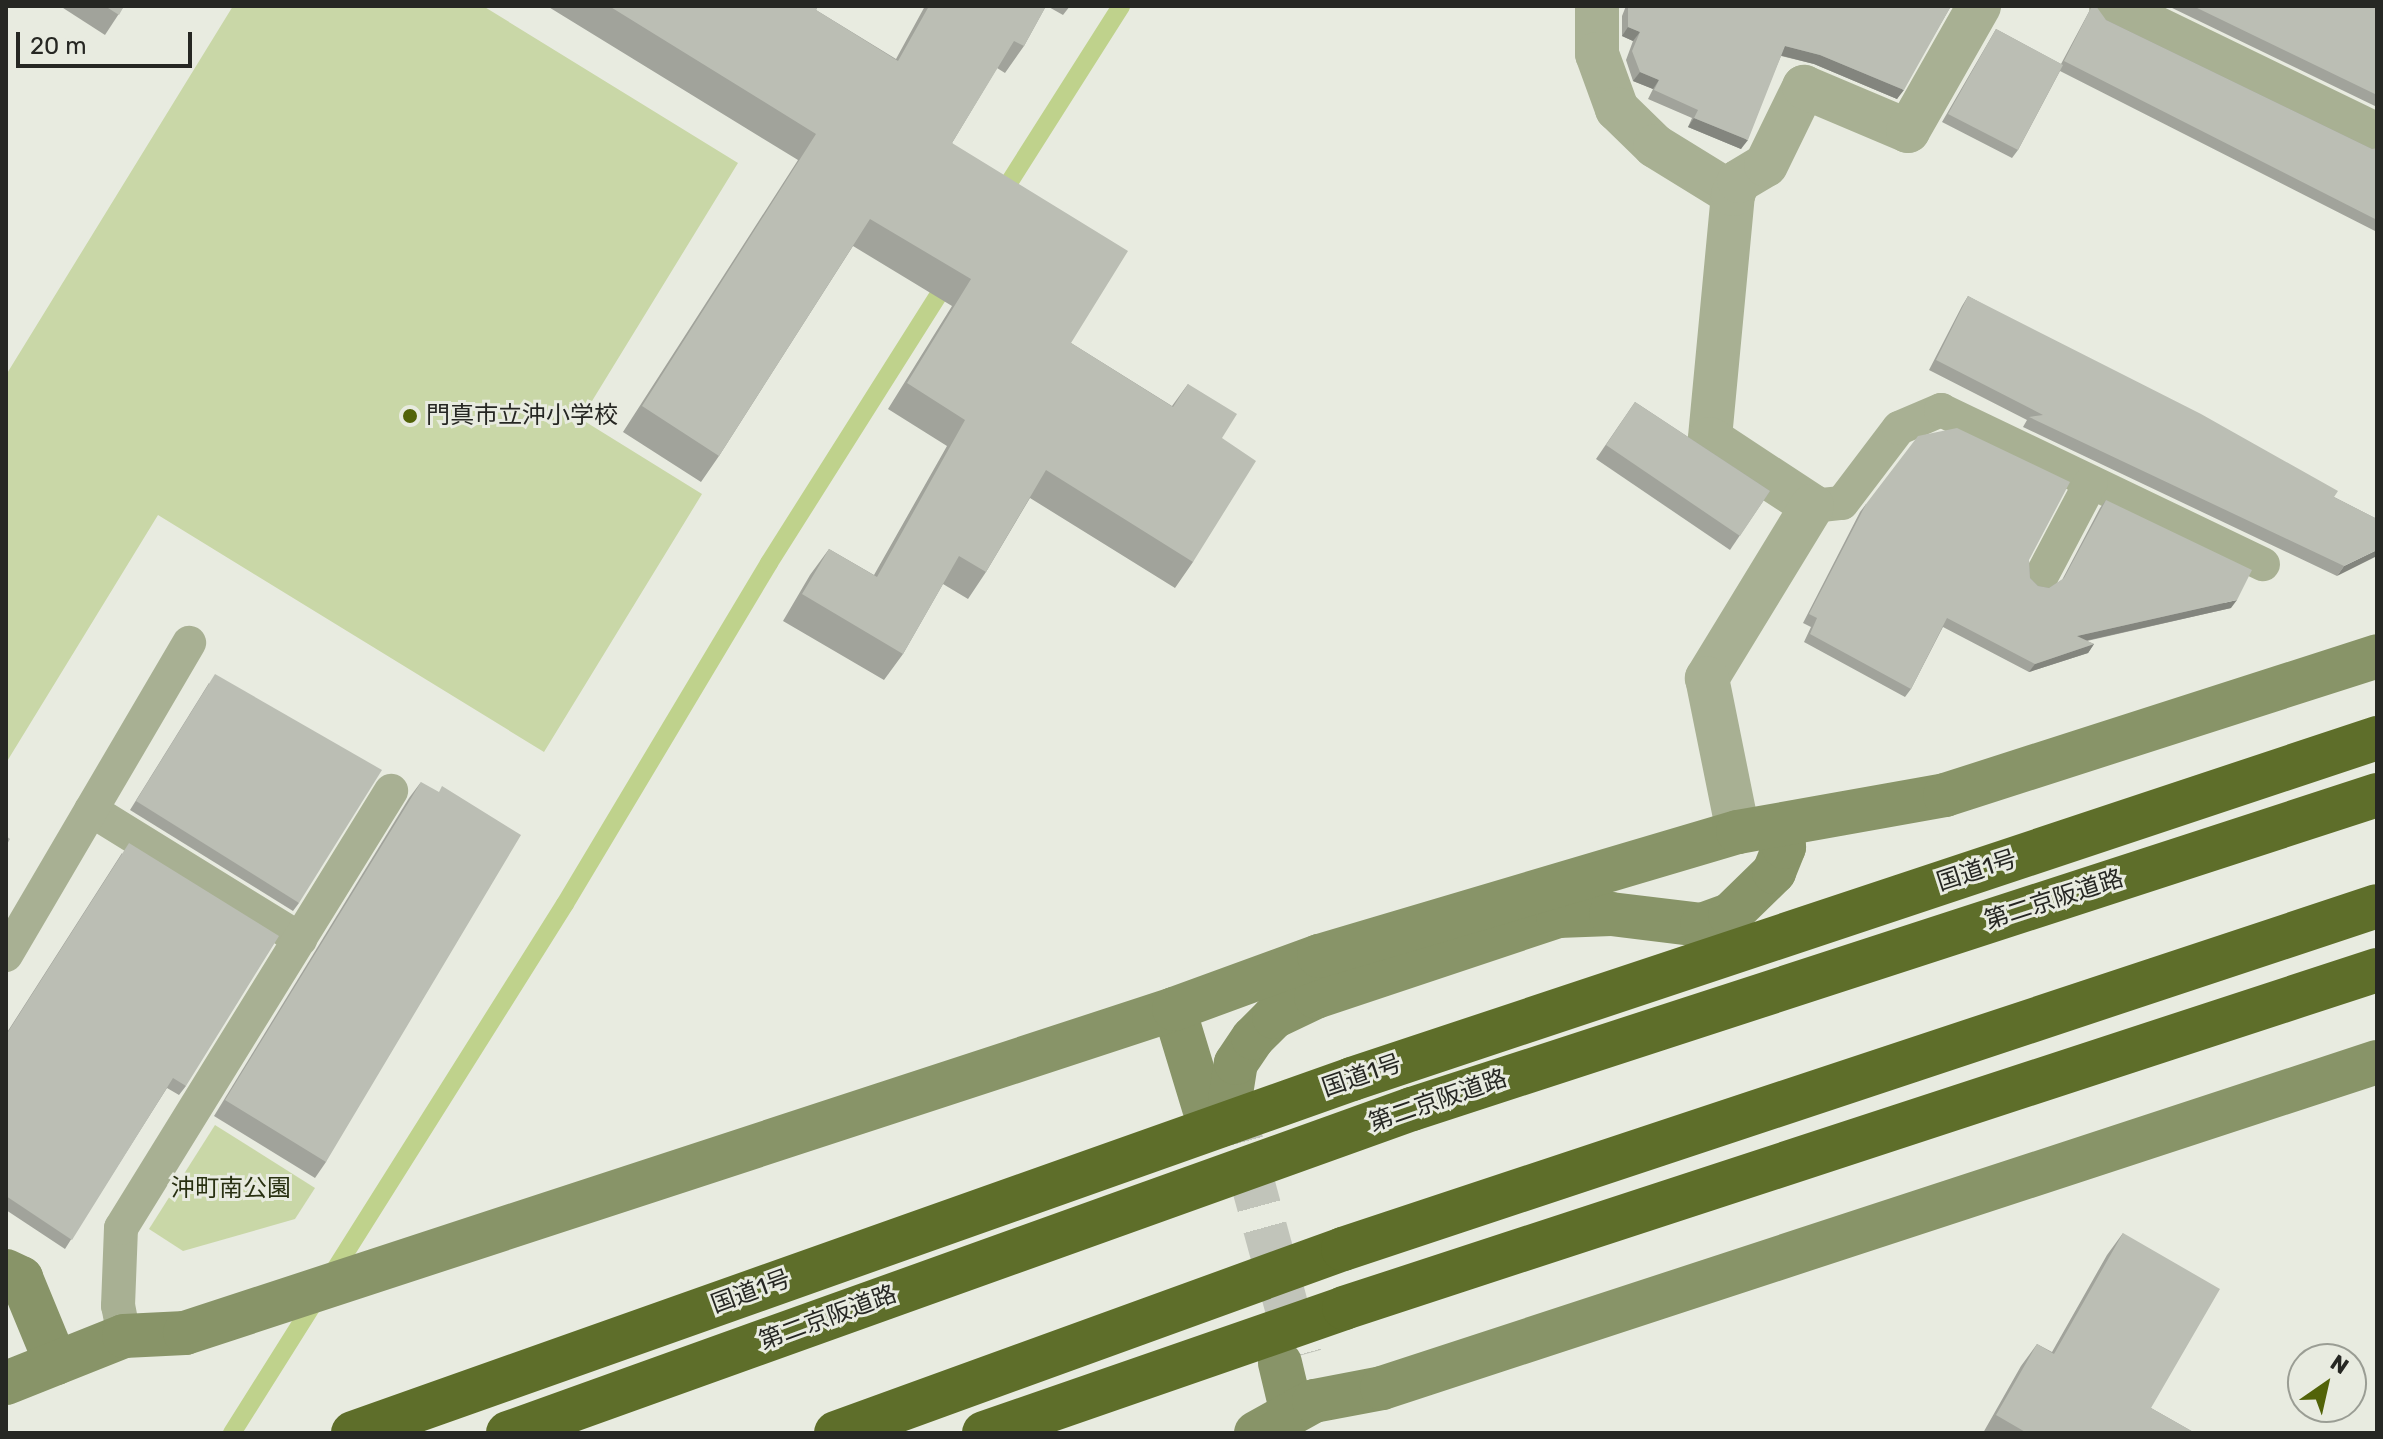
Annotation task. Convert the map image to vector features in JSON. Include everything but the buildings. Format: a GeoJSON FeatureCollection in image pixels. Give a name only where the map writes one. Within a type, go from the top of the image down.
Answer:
{"type":"FeatureCollection","features":[{"type":"Feature","properties":{"kind":"highway","name":"国道1号"},"geometry":{"type":"LineString","coordinates":[[353,1433],[1338,1084],[2377,738]]}},
{"type":"Feature","properties":{"kind":"highway","name":"第二京阪道路"},"geometry":{"type":"LineString","coordinates":[[508,1433],[1412,1109],[2377,795]]}},
{"type":"Feature","properties":{"kind":"highway"},"geometry":{"type":"LineString","coordinates":[[836,1433],[1343,1249],[2377,906]]}},
{"type":"Feature","properties":{"kind":"highway"},"geometry":{"type":"LineString","coordinates":[[984,1433],[1344,1308],[2377,970]]}},
{"type":"Feature","properties":{"kind":"street"},"geometry":{"type":"LineString","coordinates":[[1597,6],[1597,54],[1617,109],[1655,146],[1733,194]]}},
{"type":"Feature","properties":{"kind":"street"},"geometry":{"type":"LineString","coordinates":[[1736,811],[1707,678],[1812,506],[1710,439],[1733,194],[1739,181],[1766,165],[1804,87],[1908,131],[1979,6]]}},
{"type":"Feature","properties":{"kind":"street"},"geometry":{"type":"LineString","coordinates":[[2111,6],[2377,135]]}},
{"type":"Feature","properties":{"kind":"street"},"geometry":{"type":"LineString","coordinates":[[6,1383],[124,1336],[185,1333],[1174,1009],[1736,811],[1781,825],[1945,795],[2377,656]]}},
{"type":"Feature","properties":{"kind":"street"},"geometry":{"type":"LineString","coordinates":[[1174,1009],[1217,1104],[1236,1063],[1253,1038],[1274,1017],[1316,997],[1558,916],[1611,914],[1702,925],[1730,915],[1774,872],[1784,847],[1781,825]]}},
{"type":"Feature","properties":{"kind":"street"},"geometry":{"type":"LineString","coordinates":[[1256,1433],[1302,1405],[1382,1388],[2377,1062]]}},
{"type":"Feature","properties":{"kind":"street"},"geometry":{"type":"LineString","coordinates":[[6,1271],[21,1278],[56,1363]]}},
{"type":"Feature","properties":{"kind":"street"},"geometry":{"type":"LineString","coordinates":[[1290,1360],[1302,1405]]}},
{"type":"Feature","properties":{"kind":"lane"},"geometry":{"type":"LineString","coordinates":[[1812,506],[1842,503],[1899,428],[1941,410],[2263,564]]}},
{"type":"Feature","properties":{"kind":"lane"},"geometry":{"type":"LineString","coordinates":[[2041,577],[2091,482]]}},
{"type":"Feature","properties":{"kind":"lane"},"geometry":{"type":"LineString","coordinates":[[6,955],[189,643]]}},
{"type":"Feature","properties":{"kind":"lane"},"geometry":{"type":"LineString","coordinates":[[124,1336],[118,1306],[121,1228],[391,791]]}},
{"type":"Feature","properties":{"kind":"lane"},"geometry":{"type":"LineString","coordinates":[[91,810],[300,939]]}},
{"type":"Feature","properties":{"kind":"green space","name":"門真市立沖小学校"},"geometry":{"type":"Polygon","coordinates":[[[233,6],[483,6],[738,163],[581,419],[702,494],[544,752],[158,515],[6,763],[6,375],[233,6]]]}},
{"type":"Feature","properties":{"kind":"green space","name":"沖町南公園"},"geometry":{"type":"Polygon","coordinates":[[[215,1125],[315,1188],[295,1219],[183,1251],[149,1229],[215,1125]]]}},
{"type":"Feature","properties":{"kind":"waterway"},"geometry":{"type":"LineString","coordinates":[[998,200],[1121,6]]}},
{"type":"Feature","properties":{"kind":"waterway"},"geometry":{"type":"LineString","coordinates":[[232,1433],[565,904],[769,563],[951,275]]}},
{"type":"Feature","properties":{"kind":"tunnel"},"geometry":{"type":"LineString","coordinates":[[1230,1100],[1300,1356]]}},
{"type":"Feature","properties":{"kind":"place","name":"門真市立沖小学校"},"geometry":{"type":"Point","coordinates":[410,416]}}]}
